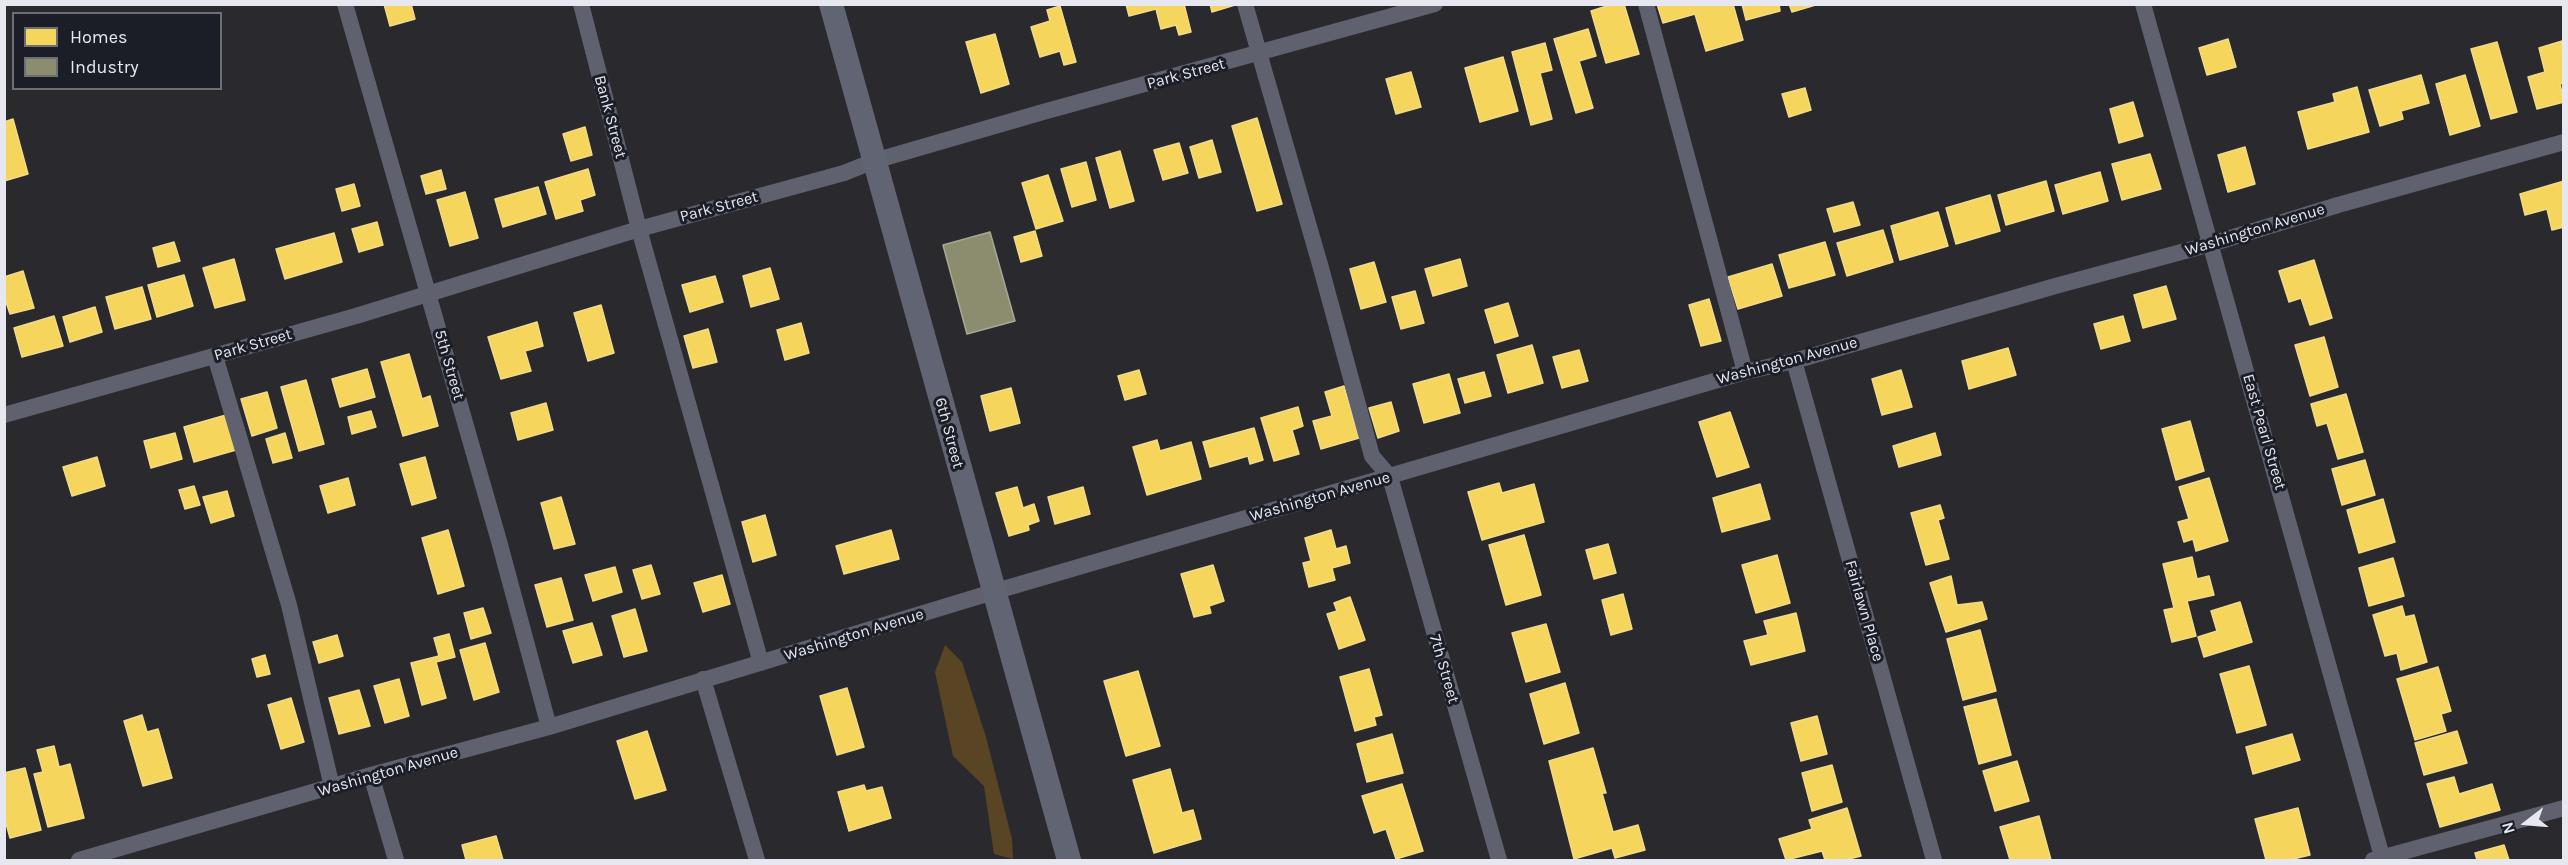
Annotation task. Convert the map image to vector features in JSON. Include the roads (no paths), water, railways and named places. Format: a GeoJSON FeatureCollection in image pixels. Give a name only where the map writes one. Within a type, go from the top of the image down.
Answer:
{"type":"FeatureCollection","features":[{"type":"Feature","properties":{"kind":"street","name":"5th Street"},"geometry":{"type":"LineString","coordinates":[[345,4],[549,727]]}},
{"type":"Feature","properties":{"kind":"street","name":"Bank Street"},"geometry":{"type":"LineString","coordinates":[[581,4],[639,230],[761,663]]}},
{"type":"Feature","properties":{"kind":"street","name":"6th Street"},"geometry":{"type":"LineString","coordinates":[[831,4],[1069,861]]}},
{"type":"Feature","properties":{"kind":"street"},"geometry":{"type":"LineString","coordinates":[[1245,4],[1372,456],[1390,477]]}},
{"type":"Feature","properties":{"kind":"street","name":"Park Street"},"geometry":{"type":"LineString","coordinates":[[5,414],[214,356],[639,230],[844,173],[874,161],[1043,112],[1435,4]]}},
{"type":"Feature","properties":{"kind":"street"},"geometry":{"type":"LineString","coordinates":[[1646,4],[1745,372]]}},
{"type":"Feature","properties":{"kind":"street","name":"East Pearl Street"},"geometry":{"type":"LineString","coordinates":[[2143,4],[2379,860]]}},
{"type":"Feature","properties":{"kind":"street","name":"Washington Avenue"},"geometry":{"type":"LineString","coordinates":[[80,861],[371,775],[549,727],[993,592],[1745,372],[1794,361],[2211,244],[2338,205],[2564,142]]}},
{"type":"Feature","properties":{"kind":"street"},"geometry":{"type":"LineString","coordinates":[[214,356],[289,604],[332,787]]}},
{"type":"Feature","properties":{"kind":"street","name":"Fairlawn Place"},"geometry":{"type":"LineString","coordinates":[[1794,361],[1934,861]]}},
{"type":"Feature","properties":{"kind":"street","name":"7th Street"},"geometry":{"type":"LineString","coordinates":[[1390,477],[1499,861]]}},
{"type":"Feature","properties":{"kind":"street"},"geometry":{"type":"LineString","coordinates":[[704,679],[757,861]]}},
{"type":"Feature","properties":{"kind":"street"},"geometry":{"type":"LineString","coordinates":[[371,775],[396,861]]}},
{"type":"Feature","properties":{"kind":"street"},"geometry":{"type":"LineString","coordinates":[[2379,860],[2564,808]]}}]}
